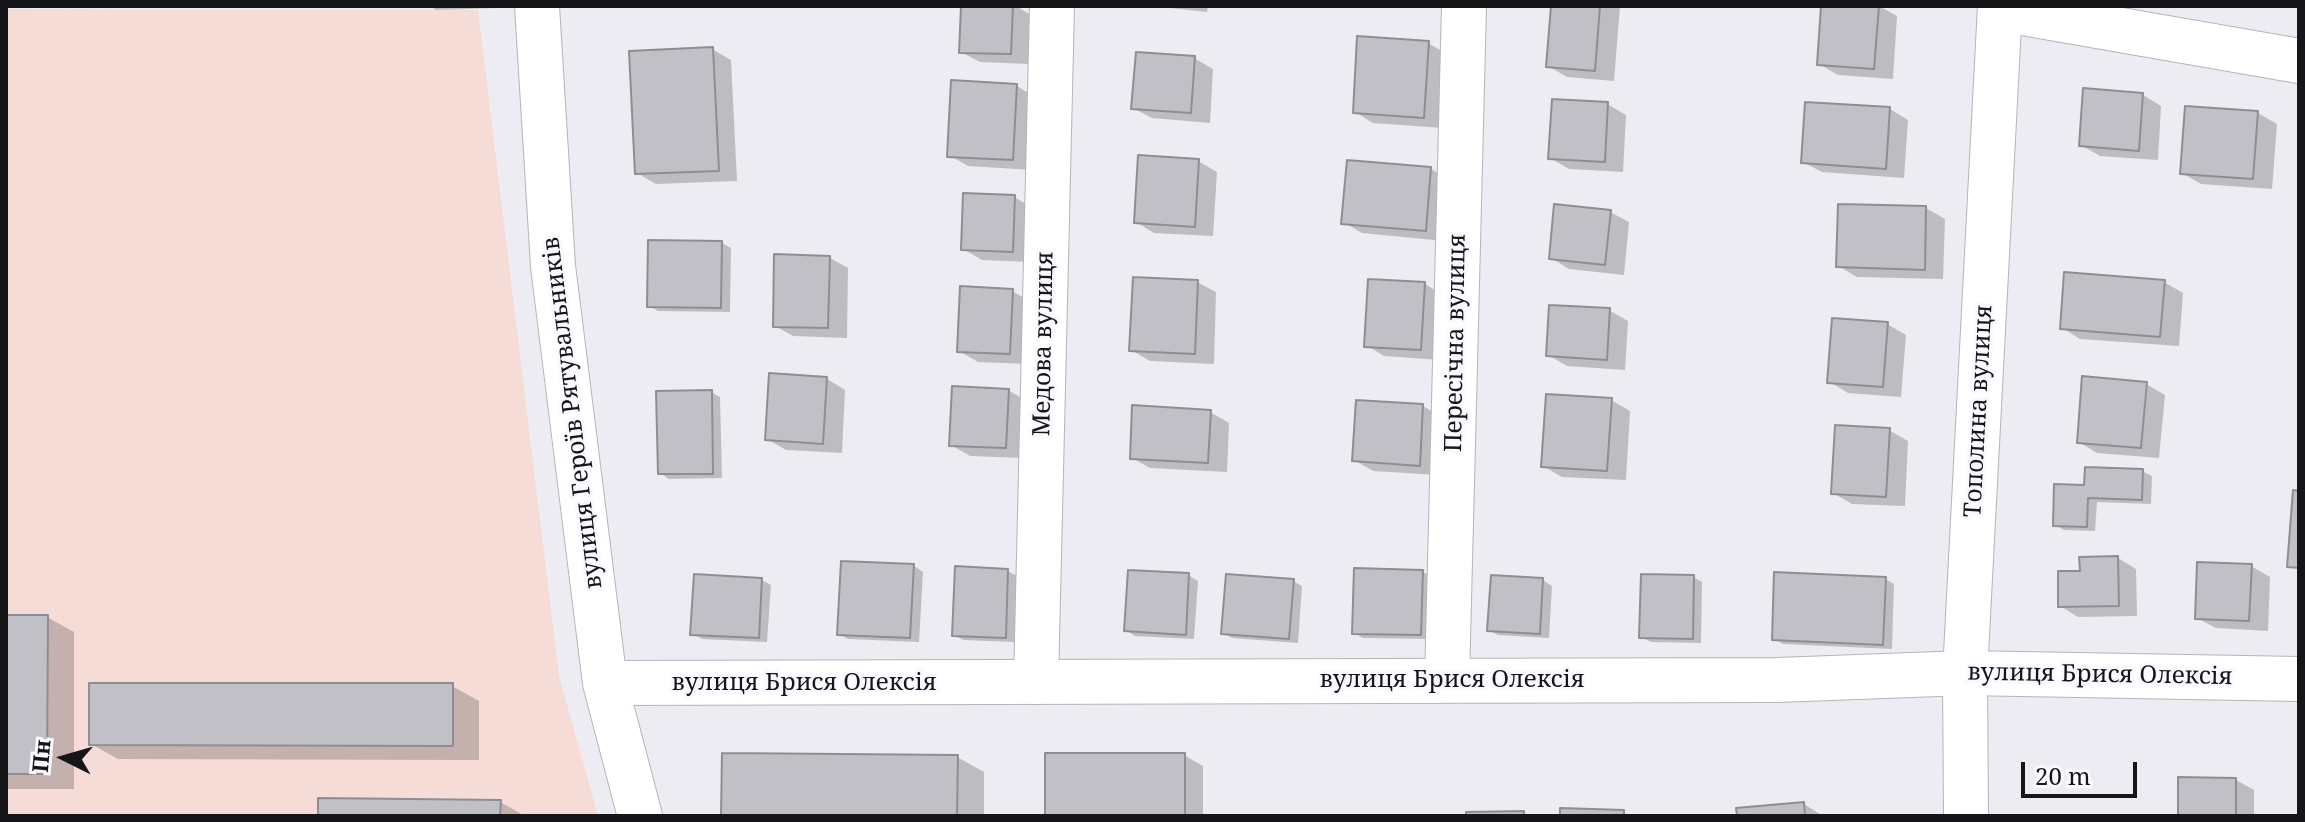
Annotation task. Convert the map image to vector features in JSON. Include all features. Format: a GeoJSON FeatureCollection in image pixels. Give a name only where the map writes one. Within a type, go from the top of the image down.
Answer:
{"type":"FeatureCollection","features":[{"type":"Feature","properties":{"kind":"street","name":"вулиця Героїв Рятувальників"},"geometry":{"type":"LineString","coordinates":[[537,6],[553,266],[605,683],[640,816]]}},
{"type":"Feature","properties":{"kind":"street","name":"Медова вулиця"},"geometry":{"type":"LineString","coordinates":[[1036,682],[1052,6]]}},
{"type":"Feature","properties":{"kind":"street","name":"Пересічна вулиця"},"geometry":{"type":"LineString","coordinates":[[1447,680],[1464,6]]}},
{"type":"Feature","properties":{"kind":"street"},"geometry":{"type":"LineString","coordinates":[[2000,7],[2299,61]]}},
{"type":"Feature","properties":{"kind":"street","name":"Тополина вулиця"},"geometry":{"type":"LineString","coordinates":[[1966,816],[1965,673],[2000,7]]}},
{"type":"Feature","properties":{"kind":"street","name":"вулиця Брися Олексія"},"geometry":{"type":"LineString","coordinates":[[605,683],[1777,680],[1965,673],[2299,679]]}},
{"type":"Feature","properties":{"kind":"shaded area"},"geometry":{"type":"Polygon","coordinates":[[[6,9],[478,10],[559,676],[598,816],[6,816],[6,9]]]}},
{"type":"Feature","properties":{"kind":"building"},"geometry":{"type":"Polygon","coordinates":[[[961,6],[1013,6],[1011,54],[959,53],[961,6]]]}},
{"type":"Feature","properties":{"kind":"building"},"geometry":{"type":"Polygon","coordinates":[[[1551,6],[1600,6],[1595,71],[1546,67],[1551,6]]]}},
{"type":"Feature","properties":{"kind":"building"},"geometry":{"type":"Polygon","coordinates":[[[1821,6],[1879,6],[1874,69],[1817,65],[1821,6]]]}},
{"type":"Feature","properties":{"kind":"building"},"geometry":{"type":"Polygon","coordinates":[[[1357,36],[1429,41],[1424,118],[1353,113],[1357,36]]]}},
{"type":"Feature","properties":{"kind":"building"},"geometry":{"type":"Polygon","coordinates":[[[713,47],[719,171],[635,174],[629,51],[713,47]]]}},
{"type":"Feature","properties":{"kind":"building"},"geometry":{"type":"Polygon","coordinates":[[[1136,52],[1195,56],[1191,113],[1131,109],[1136,52]]]}},
{"type":"Feature","properties":{"kind":"building"},"geometry":{"type":"Polygon","coordinates":[[[951,80],[1017,84],[1013,160],[947,157],[951,80]]]}},
{"type":"Feature","properties":{"kind":"building"},"geometry":{"type":"Polygon","coordinates":[[[2083,88],[2143,93],[2139,151],[2079,146],[2083,88]]]}},
{"type":"Feature","properties":{"kind":"building"},"geometry":{"type":"Polygon","coordinates":[[[1552,99],[1608,102],[1605,162],[1548,159],[1552,99]]]}},
{"type":"Feature","properties":{"kind":"building"},"geometry":{"type":"Polygon","coordinates":[[[1805,102],[1890,107],[1886,169],[1801,163],[1805,102]]]}},
{"type":"Feature","properties":{"kind":"building"},"geometry":{"type":"Polygon","coordinates":[[[2185,106],[2258,111],[2253,179],[2180,174],[2185,106]]]}},
{"type":"Feature","properties":{"kind":"building"},"geometry":{"type":"Polygon","coordinates":[[[1138,155],[1199,159],[1195,227],[1134,223],[1138,155]]]}},
{"type":"Feature","properties":{"kind":"building"},"geometry":{"type":"Polygon","coordinates":[[[1347,160],[1431,167],[1426,231],[1341,224],[1347,160]]]}},
{"type":"Feature","properties":{"kind":"building"},"geometry":{"type":"Polygon","coordinates":[[[963,193],[1015,195],[1013,252],[961,250],[963,193]]]}},
{"type":"Feature","properties":{"kind":"building"},"geometry":{"type":"Polygon","coordinates":[[[1554,204],[1611,210],[1605,265],[1549,259],[1554,204]]]}},
{"type":"Feature","properties":{"kind":"building"},"geometry":{"type":"Polygon","coordinates":[[[1838,204],[1926,206],[1925,270],[1836,267],[1838,204]]]}},
{"type":"Feature","properties":{"kind":"building"},"geometry":{"type":"Polygon","coordinates":[[[648,240],[722,241],[721,308],[647,307],[648,240]]]}},
{"type":"Feature","properties":{"kind":"building"},"geometry":{"type":"Polygon","coordinates":[[[774,254],[830,256],[828,328],[773,327],[774,254]]]}},
{"type":"Feature","properties":{"kind":"building"},"geometry":{"type":"Polygon","coordinates":[[[2064,272],[2165,280],[2160,337],[2060,329],[2064,272]]]}},
{"type":"Feature","properties":{"kind":"building"},"geometry":{"type":"Polygon","coordinates":[[[1133,277],[1198,280],[1195,354],[1129,351],[1133,277]]]}},
{"type":"Feature","properties":{"kind":"building"},"geometry":{"type":"Polygon","coordinates":[[[1368,279],[1425,282],[1421,350],[1364,347],[1368,279]]]}},
{"type":"Feature","properties":{"kind":"building"},"geometry":{"type":"Polygon","coordinates":[[[960,286],[1013,289],[1010,354],[957,352],[960,286]]]}},
{"type":"Feature","properties":{"kind":"building"},"geometry":{"type":"Polygon","coordinates":[[[1549,305],[1610,308],[1607,360],[1546,356],[1549,305]]]}},
{"type":"Feature","properties":{"kind":"building"},"geometry":{"type":"Polygon","coordinates":[[[1832,318],[1888,322],[1883,387],[1827,383],[1832,318]]]}},
{"type":"Feature","properties":{"kind":"building"},"geometry":{"type":"Polygon","coordinates":[[[769,373],[827,377],[823,444],[765,440],[769,373]]]}},
{"type":"Feature","properties":{"kind":"building"},"geometry":{"type":"Polygon","coordinates":[[[2082,376],[2147,382],[2141,448],[2077,443],[2082,376]]]}},
{"type":"Feature","properties":{"kind":"building"},"geometry":{"type":"Polygon","coordinates":[[[952,386],[1009,389],[1006,448],[949,446],[952,386]]]}},
{"type":"Feature","properties":{"kind":"building"},"geometry":{"type":"Polygon","coordinates":[[[712,390],[713,474],[658,474],[656,391],[712,390]]]}},
{"type":"Feature","properties":{"kind":"building"},"geometry":{"type":"Polygon","coordinates":[[[1546,394],[1612,398],[1607,471],[1541,467],[1546,394]]]}},
{"type":"Feature","properties":{"kind":"building"},"geometry":{"type":"Polygon","coordinates":[[[1356,400],[1423,404],[1420,466],[1352,461],[1356,400]]]}},
{"type":"Feature","properties":{"kind":"building"},"geometry":{"type":"Polygon","coordinates":[[[1132,405],[1211,410],[1208,463],[1130,459],[1132,405]]]}},
{"type":"Feature","properties":{"kind":"building"},"geometry":{"type":"Polygon","coordinates":[[[1835,425],[1890,428],[1886,497],[1831,494],[1835,425]]]}},
{"type":"Feature","properties":{"kind":"building"},"geometry":{"type":"Polygon","coordinates":[[[2085,467],[2143,469],[2142,500],[2088,498],[2087,527],[2053,526],[2054,484],[2084,485],[2085,467]]]}},
{"type":"Feature","properties":{"kind":"building"},"geometry":{"type":"Polygon","coordinates":[[[2293,490],[2299,491],[2299,568],[2287,567],[2293,490]]]}},
{"type":"Feature","properties":{"kind":"building"},"geometry":{"type":"Polygon","coordinates":[[[2118,556],[2119,606],[2058,607],[2058,571],[2080,571],[2079,557],[2118,556]]]}},
{"type":"Feature","properties":{"kind":"building"},"geometry":{"type":"Polygon","coordinates":[[[841,561],[914,564],[910,638],[837,635],[841,561]]]}},
{"type":"Feature","properties":{"kind":"building"},"geometry":{"type":"Polygon","coordinates":[[[2197,562],[2252,564],[2249,621],[2195,619],[2197,562]]]}},
{"type":"Feature","properties":{"kind":"building"},"geometry":{"type":"Polygon","coordinates":[[[955,566],[1008,569],[1006,638],[952,636],[955,566]]]}},
{"type":"Feature","properties":{"kind":"building"},"geometry":{"type":"Polygon","coordinates":[[[1354,568],[1423,570],[1421,635],[1352,634],[1354,568]]]}},
{"type":"Feature","properties":{"kind":"building"},"geometry":{"type":"Polygon","coordinates":[[[1128,570],[1189,573],[1186,635],[1124,631],[1128,570]]]}},
{"type":"Feature","properties":{"kind":"building"},"geometry":{"type":"Polygon","coordinates":[[[1774,572],[1886,577],[1883,645],[1772,640],[1774,572]]]}},
{"type":"Feature","properties":{"kind":"building"},"geometry":{"type":"Polygon","coordinates":[[[694,574],[762,578],[759,638],[690,635],[694,574]]]}},
{"type":"Feature","properties":{"kind":"building"},"geometry":{"type":"Polygon","coordinates":[[[1226,574],[1294,579],[1289,639],[1221,634],[1226,574]]]}},
{"type":"Feature","properties":{"kind":"building"},"geometry":{"type":"Polygon","coordinates":[[[1641,574],[1694,575],[1693,639],[1639,638],[1641,574]]]}},
{"type":"Feature","properties":{"kind":"building"},"geometry":{"type":"Polygon","coordinates":[[[1491,575],[1543,578],[1540,634],[1487,631],[1491,575]]]}},
{"type":"Feature","properties":{"kind":"building"},"geometry":{"type":"Polygon","coordinates":[[[6,615],[48,615],[47,774],[6,774],[6,615]]]}},
{"type":"Feature","properties":{"kind":"building"},"geometry":{"type":"Polygon","coordinates":[[[89,683],[453,683],[453,746],[89,745],[89,683]]]}},
{"type":"Feature","properties":{"kind":"building"},"geometry":{"type":"Polygon","coordinates":[[[722,753],[958,755],[957,816],[721,816],[722,753]]]}},
{"type":"Feature","properties":{"kind":"building"},"geometry":{"type":"Polygon","coordinates":[[[1045,753],[1185,753],[1185,816],[1045,816],[1045,753]]]}},
{"type":"Feature","properties":{"kind":"building"},"geometry":{"type":"Polygon","coordinates":[[[2178,777],[2236,778],[2236,816],[2178,816],[2178,777]]]}},
{"type":"Feature","properties":{"kind":"building"},"geometry":{"type":"Polygon","coordinates":[[[318,798],[501,800],[500,816],[318,816],[318,798]]]}},
{"type":"Feature","properties":{"kind":"building"},"geometry":{"type":"Polygon","coordinates":[[[1804,802],[1805,816],[1737,816],[1736,808],[1804,802]]]}},
{"type":"Feature","properties":{"kind":"building"},"geometry":{"type":"Polygon","coordinates":[[[1560,808],[1624,810],[1624,816],[1560,816],[1560,808]]]}},
{"type":"Feature","properties":{"kind":"building"},"geometry":{"type":"Polygon","coordinates":[[[1524,811],[1524,816],[1466,816],[1466,812],[1524,811]]]}}]}
